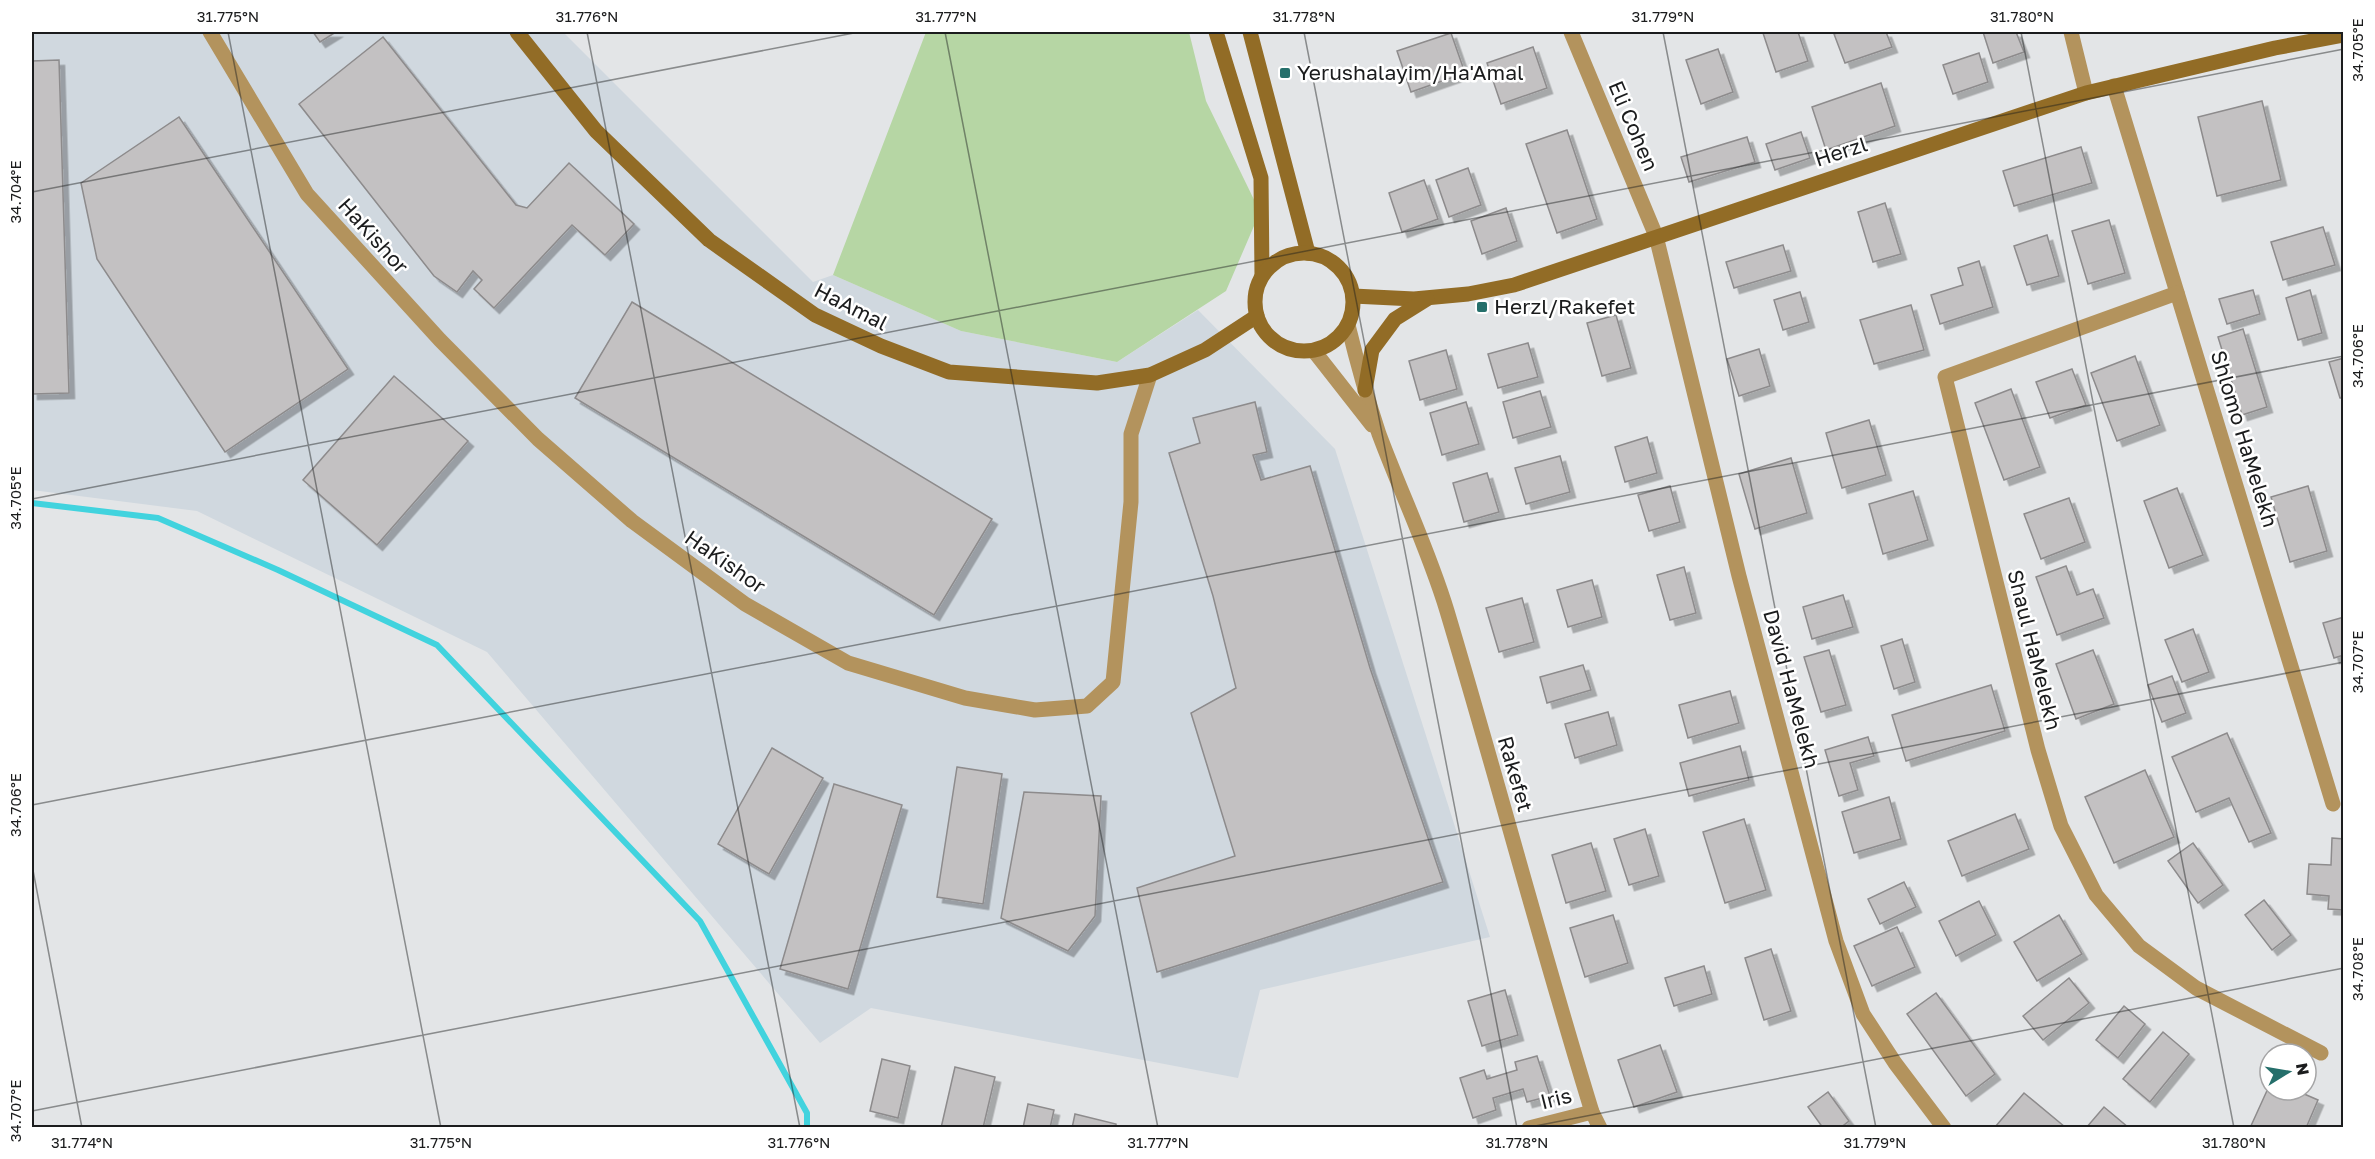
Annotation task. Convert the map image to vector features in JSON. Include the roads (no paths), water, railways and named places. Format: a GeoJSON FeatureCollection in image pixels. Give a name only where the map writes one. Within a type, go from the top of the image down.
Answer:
{"type":"FeatureCollection","features":[{"type":"Feature","properties":{"kind":"street","name":"HaKishor"},"geometry":{"type":"LineString","coordinates":[[210,32],[307,194],[440,340],[538,439],[632,521],[745,604],[848,663],[965,698],[1035,710],[1087,706],[1113,682],[1131,502],[1131,434],[1150,375]]}},
{"type":"Feature","properties":{"kind":"street","name":"HaAmal"},"geometry":{"type":"LineString","coordinates":[[517,32],[596,131],[709,240],[815,315],[881,346],[948,372],[1097,383],[1150,375],[1205,350],[1257,316]]}},
{"type":"Feature","properties":{"kind":"street"},"geometry":{"type":"LineString","coordinates":[[1216,32],[1262,178],[1262,276]]}},
{"type":"Feature","properties":{"kind":"street"},"geometry":{"type":"LineString","coordinates":[[1251,32],[1308,253]]}},
{"type":"Feature","properties":{"kind":"street","name":"Eli Cohen"},"geometry":{"type":"LineString","coordinates":[[1571,32],[1656,236]]}},
{"type":"Feature","properties":{"kind":"street"},"geometry":{"type":"LineString","coordinates":[[2071,32],[2086,93]]}},
{"type":"Feature","properties":{"kind":"street","name":"Herzl"},"geometry":{"type":"LineString","coordinates":[[1353,296],[1429,298],[1468,294],[1514,285],[2086,93],[2253,53],[2343,37]]}},
{"type":"Feature","properties":{"kind":"street","name":"Shlomo HaMelekh"},"geometry":{"type":"LineString","coordinates":[[2114,86],[2333,804]]}},
{"type":"Feature","properties":{"kind":"street","name":"David HaMelekh"},"geometry":{"type":"LineString","coordinates":[[1656,236],[1739,576],[1836,941],[1863,1014],[1895,1063],[1944,1128]]}},
{"type":"Feature","properties":{"kind":"street"},"geometry":{"type":"LineString","coordinates":[[1308,253],[1324,256],[1338,266],[1348,280],[1353,296],[1353,311],[1348,325],[1334,341],[1314,351],[1300,352],[1279,344],[1263,329],[1257,316],[1255,303],[1262,276],[1270,266],[1281,258],[1308,253]]}},
{"type":"Feature","properties":{"kind":"street","name":"Shaul HaMelekh"},"geometry":{"type":"LineString","coordinates":[[2177,293],[1945,377],[2038,750],[2061,826],[2096,895],[2139,946],[2196,988],[2321,1053]]}},
{"type":"Feature","properties":{"kind":"street"},"geometry":{"type":"LineString","coordinates":[[1365,390],[1372,350],[1395,319],[1429,298]]}},
{"type":"Feature","properties":{"kind":"street","name":"Rakefet"},"geometry":{"type":"LineString","coordinates":[[1348,325],[1365,390],[1380,435],[1411,511],[1446,609],[1553,984],[1592,1112],[1600,1128]]}},
{"type":"Feature","properties":{"kind":"street","name":"Rakefet"},"geometry":{"type":"LineString","coordinates":[[1314,351],[1380,435]]}},
{"type":"Feature","properties":{"kind":"street","name":"Iris"},"geometry":{"type":"LineString","coordinates":[[1529,1128],[1592,1112]]}},
{"type":"Feature","properties":{"kind":"waterway"},"geometry":{"type":"LineString","coordinates":[[32,503],[158,518],[278,570],[437,645],[700,921],[807,1113],[807,1128]]}},
{"type":"Feature","properties":{"kind":"place","name":"Yerushalayim/Ha'Amal"},"geometry":{"type":"Point","coordinates":[1285,73]}},
{"type":"Feature","properties":{"kind":"place","name":"Herzl/Rakefet"},"geometry":{"type":"Point","coordinates":[1482,307]}}]}
